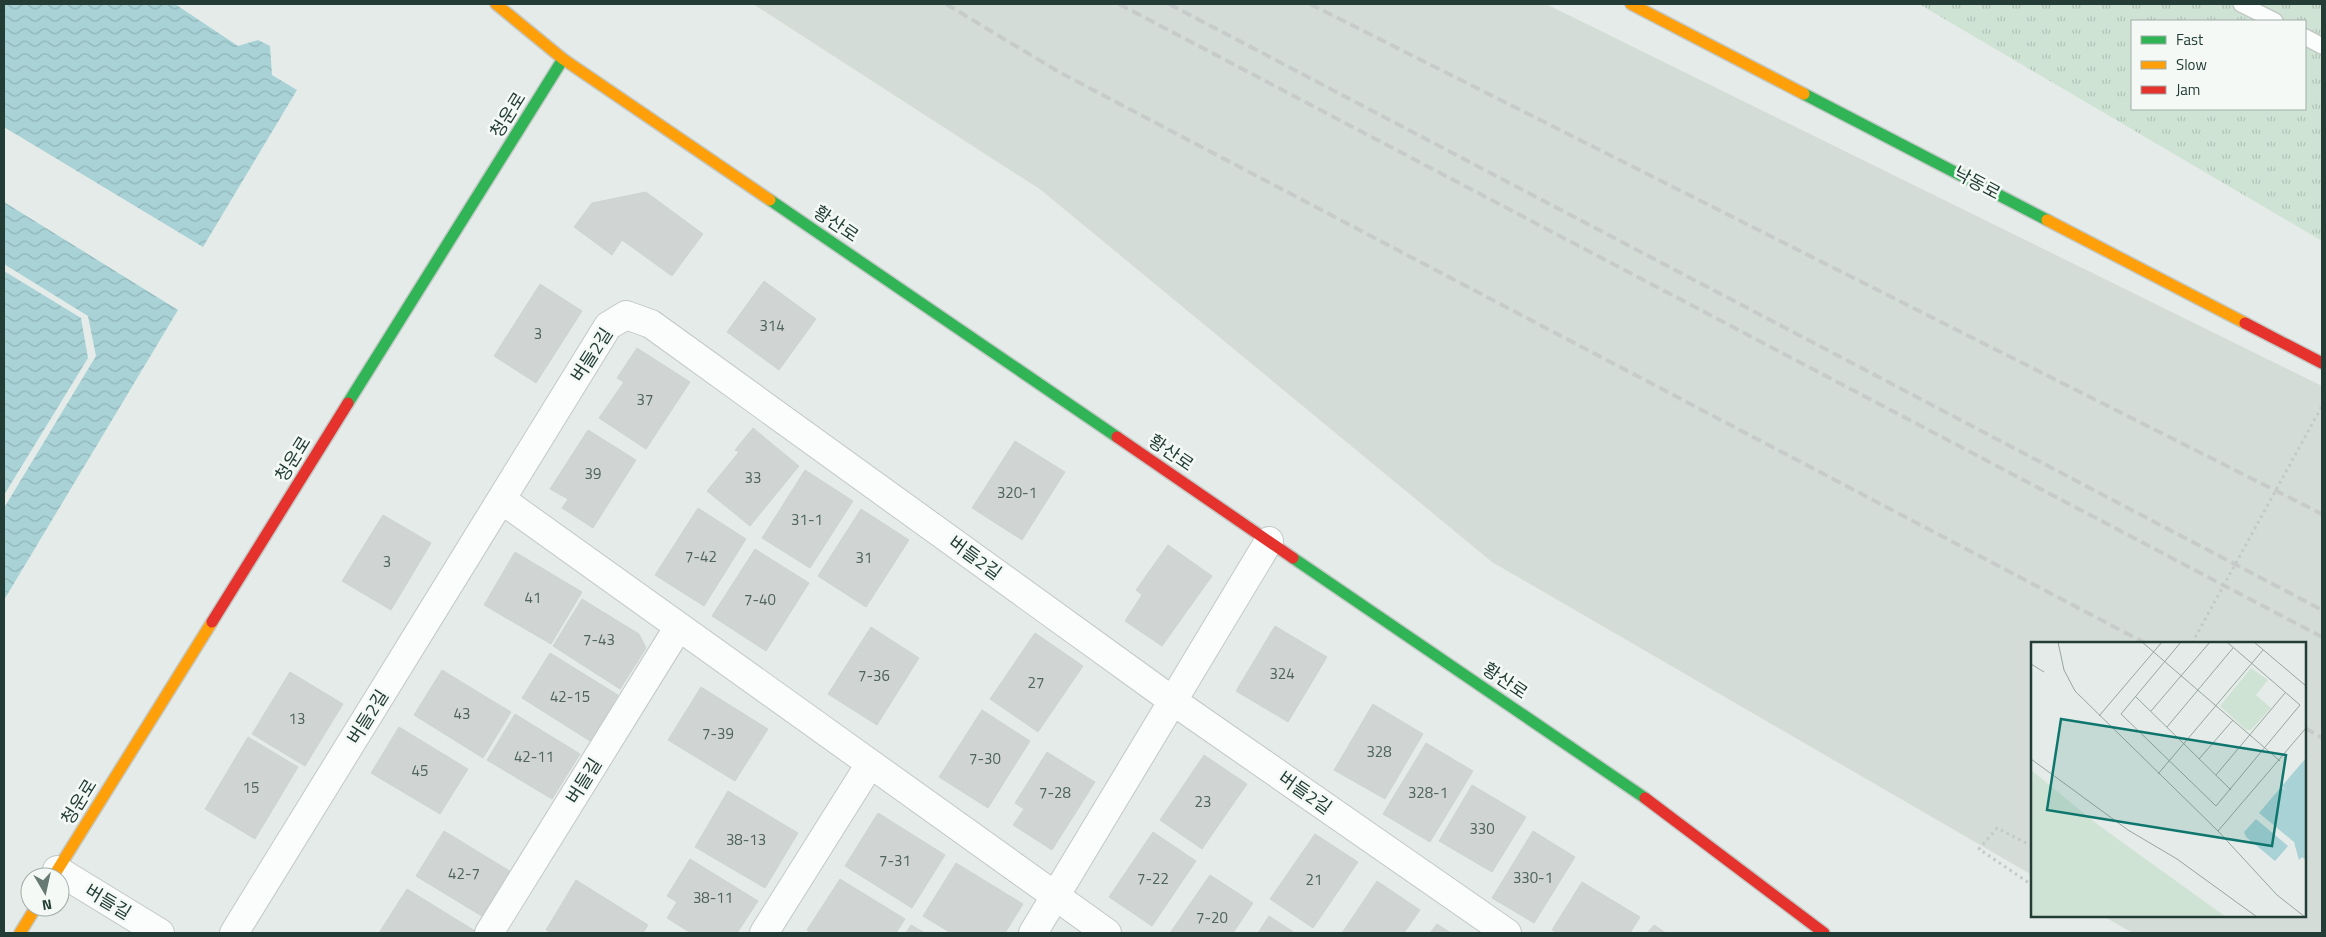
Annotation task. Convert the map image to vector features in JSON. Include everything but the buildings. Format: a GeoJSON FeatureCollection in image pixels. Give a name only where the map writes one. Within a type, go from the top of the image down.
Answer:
{"type":"FeatureCollection","features":[{"type":"Feature","properties":{"kind":"street","name":"황산로"},"geometry":{"type":"LineString","coordinates":[[496,4],[563,59],[1638,792],[1824,933]]}},
{"type":"Feature","properties":{"kind":"street","name":"낙동로"},"geometry":{"type":"LineString","coordinates":[[1631,4],[2322,364]]}},
{"type":"Feature","properties":{"kind":"street","name":"청운로"},"geometry":{"type":"LineString","coordinates":[[59,867],[563,59]]}},
{"type":"Feature","properties":{"kind":"street","name":"버들2길"},"geometry":{"type":"LineString","coordinates":[[234,933],[608,326],[626,315],[651,324],[1173,701],[1507,933]]}},
{"type":"Feature","properties":{"kind":"street"},"geometry":{"type":"LineString","coordinates":[[502,500],[678,628],[1107,933]]}},
{"type":"Feature","properties":{"kind":"street"},"geometry":{"type":"LineString","coordinates":[[1033,933],[1269,541]]}},
{"type":"Feature","properties":{"kind":"street","name":"버들길"},"geometry":{"type":"LineString","coordinates":[[489,933],[678,628]]}},
{"type":"Feature","properties":{"kind":"street"},"geometry":{"type":"LineString","coordinates":[[764,933],[870,764]]}},
{"type":"Feature","properties":{"kind":"street","name":"버들길"},"geometry":{"type":"LineString","coordinates":[[70,882],[160,933]]}},
{"type":"Feature","properties":{"kind":"street"},"geometry":{"type":"LineString","coordinates":[[20,933],[30,917]]}},
{"type":"Feature","properties":{"kind":"lane"},"geometry":{"type":"LineString","coordinates":[[2242,4],[2273,20]]}},
{"type":"Feature","properties":{"kind":"lane"},"geometry":{"type":"LineString","coordinates":[[2306,38],[2322,46]]}},
{"type":"Feature","properties":{"kind":"path"},"geometry":{"type":"LineString","coordinates":[[2193,642],[2322,406]]}},
{"type":"Feature","properties":{"kind":"path"},"geometry":{"type":"LineString","coordinates":[[2031,845],[1997,828],[1979,849],[2031,885]]}},
{"type":"Feature","properties":{"kind":"shaded area"},"geometry":{"type":"Polygon","coordinates":[[[753,4],[1546,4],[2322,386],[2322,933],[2133,933],[2105,917],[2306,917],[2306,642],[2031,642],[2031,874],[1492,562],[1041,190],[753,4]]]}},
{"type":"Feature","properties":{"kind":"green space"},"geometry":{"type":"Polygon","coordinates":[[[1919,4],[2322,4],[2322,241],[1919,4]]]}},
{"type":"Feature","properties":{"kind":"water"},"geometry":{"type":"Polygon","coordinates":[[[4,4],[175,4],[238,46],[258,40],[270,46],[272,75],[297,90],[203,247],[4,127],[4,4]]]}},
{"type":"Feature","properties":{"kind":"water"},"geometry":{"type":"Polygon","coordinates":[[[4,202],[178,310],[4,600],[4,508],[96,356],[88,316],[4,264],[4,202]]]}},
{"type":"Feature","properties":{"kind":"water"},"geometry":{"type":"Polygon","coordinates":[[[4,271],[81,318],[88,358],[4,495],[4,271]]]}},
{"type":"Feature","properties":{"kind":"railway"},"geometry":{"type":"LineString","coordinates":[[946,4],[1059,72],[2143,642]]}},
{"type":"Feature","properties":{"kind":"railway"},"geometry":{"type":"LineString","coordinates":[[1119,4],[2322,637]]}},
{"type":"Feature","properties":{"kind":"railway"},"geometry":{"type":"LineString","coordinates":[[1169,4],[2322,610]]}},
{"type":"Feature","properties":{"kind":"railway"},"geometry":{"type":"LineString","coordinates":[[1310,4],[2322,514]]}},
{"type":"Feature","properties":{"kind":"railway"},"geometry":{"type":"LineString","coordinates":[[2306,729],[2322,738]]}},
{"type":"Feature","properties":{"kind":"traffic: fast"},"geometry":{"type":"LineString","coordinates":[[348,403],[563,59]]}},
{"type":"Feature","properties":{"kind":"traffic: fast"},"geometry":{"type":"LineString","coordinates":[[1804,94],[2047,220]]}},
{"type":"Feature","properties":{"kind":"traffic: fast"},"geometry":{"type":"LineString","coordinates":[[770,200],[1117,437]]}},
{"type":"Feature","properties":{"kind":"traffic: fast"},"geometry":{"type":"LineString","coordinates":[[1293,558],[1645,798]]}},
{"type":"Feature","properties":{"kind":"traffic: slow"},"geometry":{"type":"LineString","coordinates":[[496,4],[563,59],[770,200]]}},
{"type":"Feature","properties":{"kind":"traffic: slow"},"geometry":{"type":"LineString","coordinates":[[1631,4],[1804,94]]}},
{"type":"Feature","properties":{"kind":"traffic: slow"},"geometry":{"type":"LineString","coordinates":[[2047,220],[2245,323]]}},
{"type":"Feature","properties":{"kind":"traffic: slow"},"geometry":{"type":"LineString","coordinates":[[59,867],[212,622]]}},
{"type":"Feature","properties":{"kind":"traffic: slow"},"geometry":{"type":"LineString","coordinates":[[20,933],[30,917]]}},
{"type":"Feature","properties":{"kind":"traffic: jam"},"geometry":{"type":"LineString","coordinates":[[2245,323],[2322,363]]}},
{"type":"Feature","properties":{"kind":"traffic: jam"},"geometry":{"type":"LineString","coordinates":[[212,622],[348,403]]}},
{"type":"Feature","properties":{"kind":"traffic: jam"},"geometry":{"type":"LineString","coordinates":[[1117,437],[1293,558]]}},
{"type":"Feature","properties":{"kind":"traffic: jam"},"geometry":{"type":"LineString","coordinates":[[1645,798],[1824,933]]}}]}
